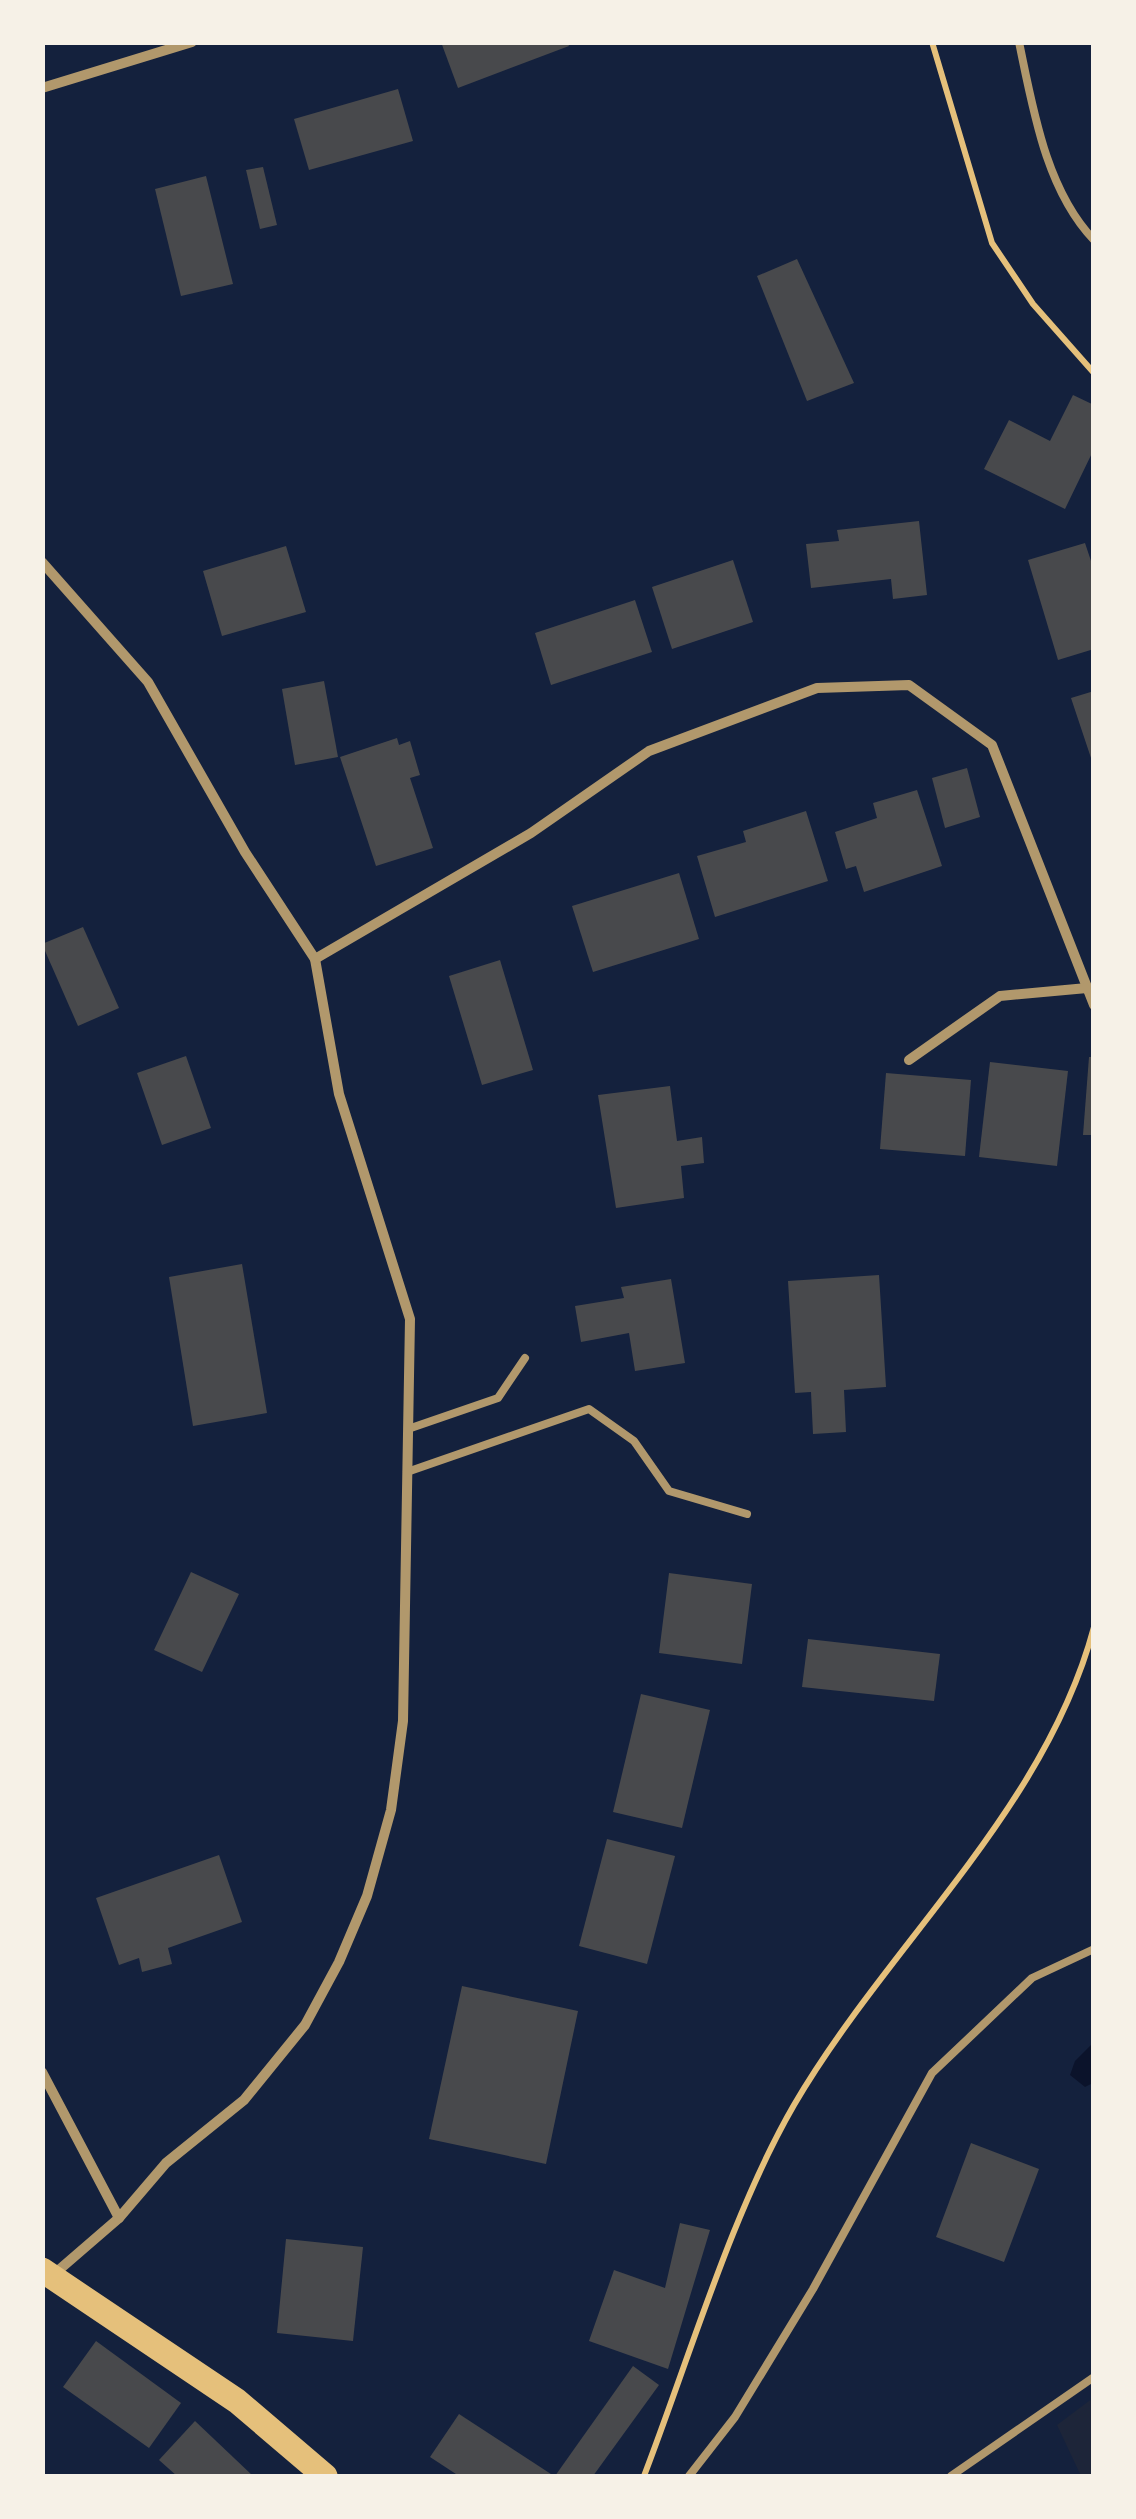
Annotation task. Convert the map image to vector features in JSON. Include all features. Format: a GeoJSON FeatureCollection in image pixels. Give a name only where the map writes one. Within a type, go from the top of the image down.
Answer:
{"type":"FeatureCollection","features":[{"type":"Feature","properties":{"kind":"main road"},"geometry":{"type":"LineString","coordinates":[[48,2272],[236,2401],[325,2476]]}},
{"type":"Feature","properties":{"kind":"street"},"geometry":{"type":"LineString","coordinates":[[42,88],[192,42]]}},
{"type":"Feature","properties":{"kind":"street"},"geometry":{"type":"LineString","coordinates":[[42,562],[148,682],[244,852],[315,959],[338,1094],[410,1319],[403,1721],[391,1810],[366,1896],[339,1962],[304,2025],[244,2100],[166,2163],[119,2218],[48,2272]]}},
{"type":"Feature","properties":{"kind":"street"},"geometry":{"type":"LineString","coordinates":[[315,959],[531,833],[648,751],[817,688],[909,685],[992,745],[1094,1005]]}},
{"type":"Feature","properties":{"kind":"street"},"geometry":{"type":"LineString","coordinates":[[909,1060],[1000,996],[1087,988]]}},
{"type":"Feature","properties":{"kind":"street"},"geometry":{"type":"LineString","coordinates":[[42,2072],[119,2218]]}},
{"type":"Feature","properties":{"kind":"lane"},"geometry":{"type":"LineString","coordinates":[[1019,42],[1034,115],[1070,216],[1094,240]]}},
{"type":"Feature","properties":{"kind":"lane"},"geometry":{"type":"LineString","coordinates":[[408,1429],[498,1398],[525,1358]]}},
{"type":"Feature","properties":{"kind":"lane"},"geometry":{"type":"LineString","coordinates":[[407,1472],[590,1410],[634,1442],[668,1491],[746,1514]]}},
{"type":"Feature","properties":{"kind":"lane"},"geometry":{"type":"LineString","coordinates":[[689,2476],[735,2417],[812,2290],[932,2073],[1032,1978],[1094,1949]]}},
{"type":"Feature","properties":{"kind":"lane"},"geometry":{"type":"LineString","coordinates":[[951,2476],[1094,2377]]}},
{"type":"Feature","properties":{"kind":"path"},"geometry":{"type":"LineString","coordinates":[[932,42],[992,243],[1032,304],[1094,374]]}},
{"type":"Feature","properties":{"kind":"path"},"geometry":{"type":"LineString","coordinates":[[644,2476],[750,2196],[793,2108],[858,2004],[1008,1810],[1079,1682],[1094,1627]]}},
{"type":"Feature","properties":{"kind":"shaded area"},"geometry":{"type":"Polygon","coordinates":[[[1093,2043],[1093,2083],[1085,2087],[1070,2075],[1075,2061],[1093,2043]]]}},
{"type":"Feature","properties":{"kind":"shaded area"},"geometry":{"type":"Polygon","coordinates":[[[1093,2398],[1093,2476],[1081,2476],[1057,2425],[1093,2398]]]}},
{"type":"Feature","properties":{"kind":"building"},"geometry":{"type":"Polygon","coordinates":[[[441,42],[567,42],[569,46],[458,88],[441,42]]]}},
{"type":"Feature","properties":{"kind":"building"},"geometry":{"type":"Polygon","coordinates":[[[398,89],[413,141],[309,170],[294,119],[398,89]]]}},
{"type":"Feature","properties":{"kind":"building"},"geometry":{"type":"Polygon","coordinates":[[[263,167],[277,225],[260,229],[246,170],[263,167]]]}},
{"type":"Feature","properties":{"kind":"building"},"geometry":{"type":"Polygon","coordinates":[[[206,176],[233,284],[181,296],[155,189],[206,176]]]}},
{"type":"Feature","properties":{"kind":"building"},"geometry":{"type":"Polygon","coordinates":[[[797,259],[854,383],[807,401],[757,276],[797,259]]]}},
{"type":"Feature","properties":{"kind":"building"},"geometry":{"type":"Polygon","coordinates":[[[1073,395],[1094,405],[1094,449],[1065,509],[984,469],[1009,420],[1050,441],[1073,395]]]}},
{"type":"Feature","properties":{"kind":"building"},"geometry":{"type":"Polygon","coordinates":[[[919,521],[927,595],[893,599],[891,579],[811,588],[806,544],[839,541],[837,530],[919,521]]]}},
{"type":"Feature","properties":{"kind":"building"},"geometry":{"type":"Polygon","coordinates":[[[1085,543],[1094,570],[1094,649],[1058,660],[1028,560],[1085,543]]]}},
{"type":"Feature","properties":{"kind":"building"},"geometry":{"type":"Polygon","coordinates":[[[286,546],[306,612],[222,636],[203,571],[286,546]]]}},
{"type":"Feature","properties":{"kind":"building"},"geometry":{"type":"Polygon","coordinates":[[[733,560],[753,622],[672,649],[652,587],[733,560]]]}},
{"type":"Feature","properties":{"kind":"building"},"geometry":{"type":"Polygon","coordinates":[[[635,600],[652,652],[551,685],[535,633],[635,600]]]}},
{"type":"Feature","properties":{"kind":"building"},"geometry":{"type":"Polygon","coordinates":[[[324,681],[338,757],[295,765],[282,689],[324,681]]]}},
{"type":"Feature","properties":{"kind":"building"},"geometry":{"type":"Polygon","coordinates":[[[1094,691],[1094,764],[1093,764],[1071,698],[1094,691]]]}},
{"type":"Feature","properties":{"kind":"building"},"geometry":{"type":"Polygon","coordinates":[[[397,738],[399,745],[410,741],[420,775],[410,778],[433,848],[376,866],[340,757],[397,738]]]}},
{"type":"Feature","properties":{"kind":"building"},"geometry":{"type":"Polygon","coordinates":[[[967,768],[980,817],[945,828],[932,778],[967,768]]]}},
{"type":"Feature","properties":{"kind":"building"},"geometry":{"type":"Polygon","coordinates":[[[917,790],[942,866],[864,892],[856,866],[846,869],[835,832],[877,818],[873,803],[917,790]]]}},
{"type":"Feature","properties":{"kind":"building"},"geometry":{"type":"Polygon","coordinates":[[[806,811],[828,881],[715,917],[697,856],[746,842],[743,831],[806,811]]]}},
{"type":"Feature","properties":{"kind":"building"},"geometry":{"type":"Polygon","coordinates":[[[679,873],[699,939],[593,972],[572,906],[679,873]]]}},
{"type":"Feature","properties":{"kind":"building"},"geometry":{"type":"Polygon","coordinates":[[[83,927],[119,1008],[78,1026],[42,944],[83,927]]]}},
{"type":"Feature","properties":{"kind":"building"},"geometry":{"type":"Polygon","coordinates":[[[500,960],[533,1070],[482,1085],[449,976],[500,960]]]}},
{"type":"Feature","properties":{"kind":"building"},"geometry":{"type":"Polygon","coordinates":[[[186,1056],[211,1128],[162,1145],[137,1073],[186,1056]]]}},
{"type":"Feature","properties":{"kind":"building"},"geometry":{"type":"Polygon","coordinates":[[[1089,1057],[1094,1057],[1094,1135],[1083,1135],[1089,1057]]]}},
{"type":"Feature","properties":{"kind":"building"},"geometry":{"type":"Polygon","coordinates":[[[990,1062],[1068,1071],[1057,1166],[979,1157],[990,1062]]]}},
{"type":"Feature","properties":{"kind":"building"},"geometry":{"type":"Polygon","coordinates":[[[886,1073],[971,1080],[965,1156],[880,1149],[886,1073]]]}},
{"type":"Feature","properties":{"kind":"building"},"geometry":{"type":"Polygon","coordinates":[[[670,1086],[677,1141],[702,1137],[704,1163],[681,1166],[684,1198],[616,1208],[598,1095],[670,1086]]]}},
{"type":"Feature","properties":{"kind":"building"},"geometry":{"type":"Polygon","coordinates":[[[242,1264],[267,1413],[193,1426],[169,1277],[242,1264]]]}},
{"type":"Feature","properties":{"kind":"building"},"geometry":{"type":"Polygon","coordinates":[[[879,1275],[886,1387],[844,1390],[846,1432],[813,1434],[811,1392],[795,1393],[788,1281],[879,1275]]]}},
{"type":"Feature","properties":{"kind":"building"},"geometry":{"type":"Polygon","coordinates":[[[671,1279],[685,1363],[635,1371],[629,1333],[581,1342],[575,1306],[624,1298],[621,1287],[671,1279]]]}},
{"type":"Feature","properties":{"kind":"building"},"geometry":{"type":"Polygon","coordinates":[[[191,1572],[239,1594],[202,1672],[154,1650],[191,1572]]]}},
{"type":"Feature","properties":{"kind":"building"},"geometry":{"type":"Polygon","coordinates":[[[669,1573],[752,1584],[742,1664],[659,1653],[669,1573]]]}},
{"type":"Feature","properties":{"kind":"building"},"geometry":{"type":"Polygon","coordinates":[[[808,1639],[940,1654],[934,1701],[802,1687],[808,1639]]]}},
{"type":"Feature","properties":{"kind":"building"},"geometry":{"type":"Polygon","coordinates":[[[641,1694],[710,1710],[682,1828],[613,1812],[641,1694]]]}},
{"type":"Feature","properties":{"kind":"building"},"geometry":{"type":"Polygon","coordinates":[[[607,1839],[675,1856],[647,1964],[579,1946],[607,1839]]]}},
{"type":"Feature","properties":{"kind":"building"},"geometry":{"type":"Polygon","coordinates":[[[219,1855],[242,1922],[168,1948],[172,1964],[142,1972],[139,1958],[119,1965],[96,1898],[219,1855]]]}},
{"type":"Feature","properties":{"kind":"building"},"geometry":{"type":"Polygon","coordinates":[[[462,1986],[578,2011],[546,2164],[429,2139],[462,1986]]]}},
{"type":"Feature","properties":{"kind":"building"},"geometry":{"type":"Polygon","coordinates":[[[971,2143],[1039,2169],[1004,2262],[936,2237],[971,2143]]]}},
{"type":"Feature","properties":{"kind":"building"},"geometry":{"type":"Polygon","coordinates":[[[680,2223],[710,2230],[668,2369],[589,2341],[614,2270],[665,2288],[680,2223]]]}},
{"type":"Feature","properties":{"kind":"building"},"geometry":{"type":"Polygon","coordinates":[[[286,2239],[363,2247],[353,2341],[277,2333],[286,2239]]]}},
{"type":"Feature","properties":{"kind":"building"},"geometry":{"type":"Polygon","coordinates":[[[96,2341],[181,2403],[149,2448],[63,2387],[96,2341]]]}},
{"type":"Feature","properties":{"kind":"building"},"geometry":{"type":"Polygon","coordinates":[[[633,2366],[659,2385],[593,2476],[555,2476],[633,2366]]]}},
{"type":"Feature","properties":{"kind":"building"},"geometry":{"type":"Polygon","coordinates":[[[459,2414],[554,2476],[459,2476],[430,2457],[459,2414]]]}},
{"type":"Feature","properties":{"kind":"building"},"geometry":{"type":"Polygon","coordinates":[[[195,2421],[253,2476],[177,2476],[159,2460],[195,2421]]]}}]}
